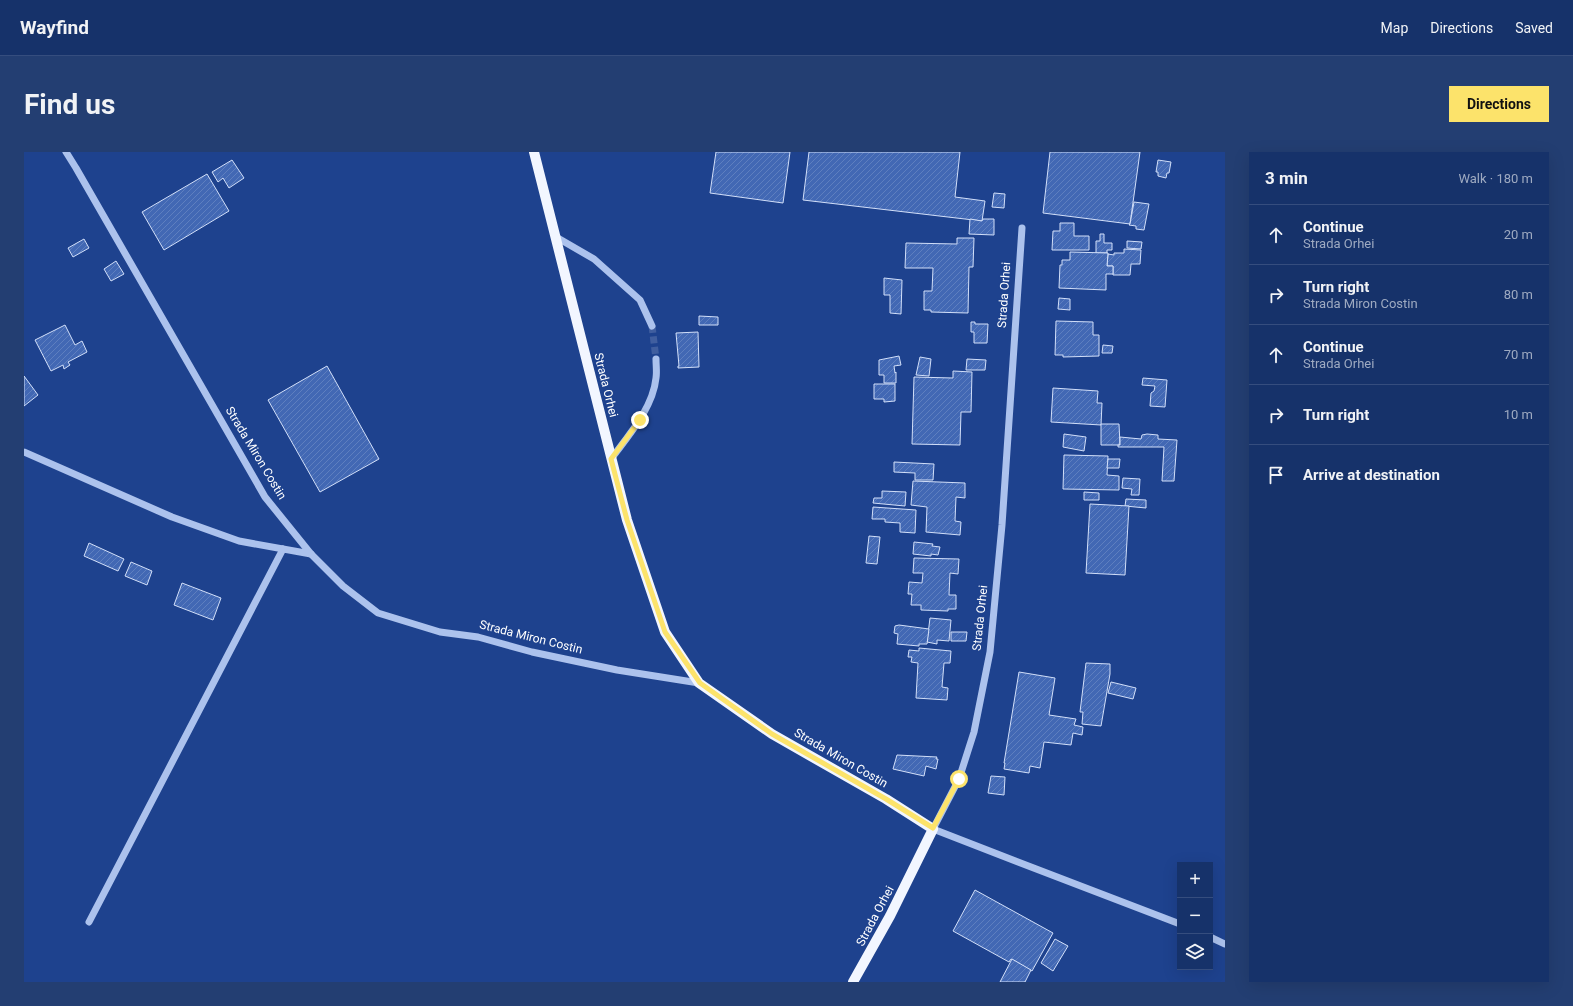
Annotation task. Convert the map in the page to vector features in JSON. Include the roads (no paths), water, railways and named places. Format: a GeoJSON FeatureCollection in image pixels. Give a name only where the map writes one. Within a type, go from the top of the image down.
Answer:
{"type":"FeatureCollection","features":[{"type":"Feature","properties":{"kind":"main road","name":"Strada Orhei"},"geometry":{"type":"LineString","coordinates":[[534,152],[627,520],[665,632],[700,683]]}},
{"type":"Feature","properties":{"kind":"main road","name":"Strada Miron Costin"},"geometry":{"type":"LineString","coordinates":[[700,683],[772,734],[880,795],[933,828]]}},
{"type":"Feature","properties":{"kind":"main road","name":"Strada Orhei"},"geometry":{"type":"LineString","coordinates":[[853,982],[890,916],[933,828]]}},
{"type":"Feature","properties":{"kind":"street","name":"Strada Miron Costin"},"geometry":{"type":"LineString","coordinates":[[66,152],[265,497],[311,554],[343,586],[378,613],[440,632],[478,637],[555,657],[617,670],[700,683]]}},
{"type":"Feature","properties":{"kind":"street","name":"Strada Orhei"},"geometry":{"type":"LineString","coordinates":[[933,828],[959,779],[974,732],[990,652],[1002,526],[1022,228]]}},
{"type":"Feature","properties":{"kind":"street"},"geometry":{"type":"LineString","coordinates":[[556,238],[594,260],[640,300],[652,326]]}},
{"type":"Feature","properties":{"kind":"street"},"geometry":{"type":"LineString","coordinates":[[611,459],[640,420],[650,399],[656,379],[656,360]]}},
{"type":"Feature","properties":{"kind":"street"},"geometry":{"type":"LineString","coordinates":[[24,452],[57,465],[172,517],[239,541],[311,554]]}},
{"type":"Feature","properties":{"kind":"street"},"geometry":{"type":"LineString","coordinates":[[89,922],[283,549]]}},
{"type":"Feature","properties":{"kind":"street","name":"Strada Miron Costin"},"geometry":{"type":"LineString","coordinates":[[933,828],[1177,923]]}},
{"type":"Feature","properties":{"kind":"street"},"geometry":{"type":"LineString","coordinates":[[1213,938],[1225,944]]}},
{"type":"Feature","properties":{"kind":"tunnel"},"geometry":{"type":"LineString","coordinates":[[652,326],[656,359]]}}]}
